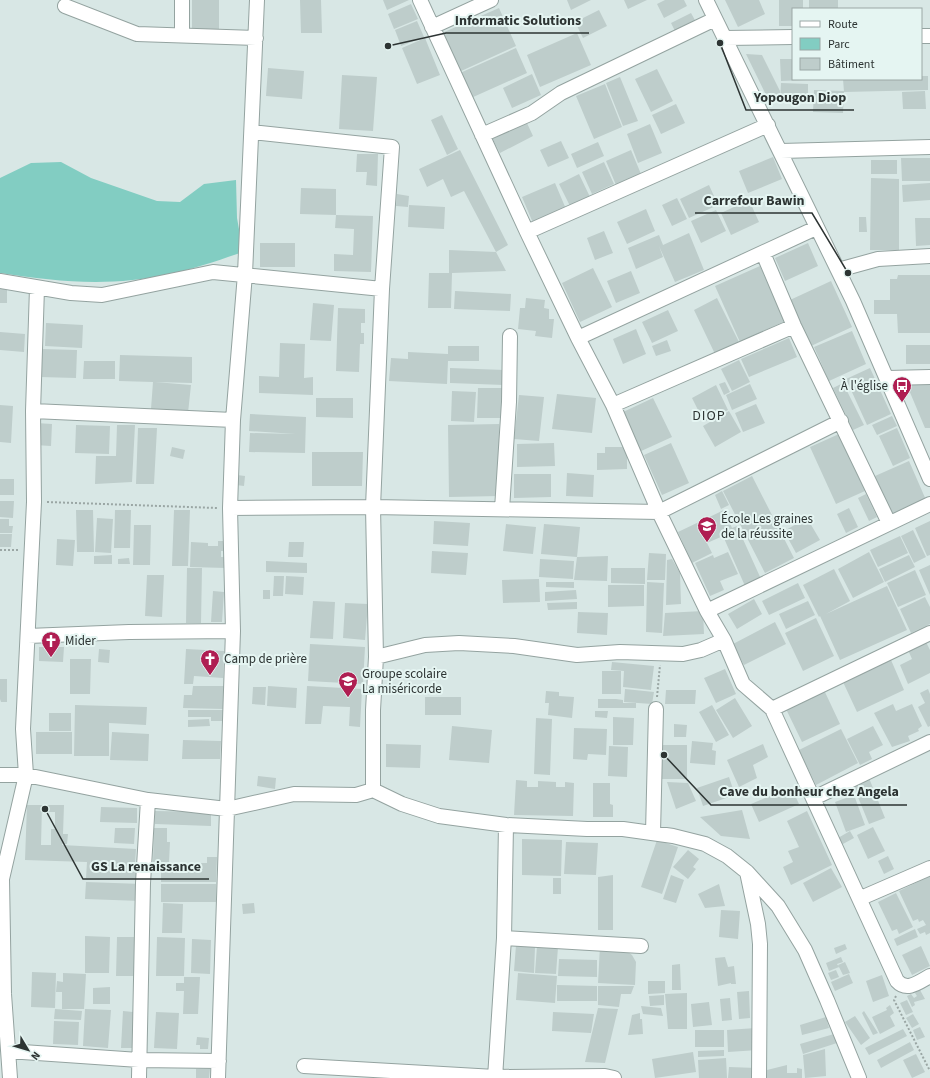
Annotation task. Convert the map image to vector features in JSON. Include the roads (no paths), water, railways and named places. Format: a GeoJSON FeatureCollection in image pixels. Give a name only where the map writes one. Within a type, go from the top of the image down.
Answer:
{"type":"FeatureCollection","features":[{"type":"Feature","properties":{"kind":"street"},"geometry":{"type":"LineString","coordinates":[[182,0],[182,35]]}},
{"type":"Feature","properties":{"kind":"street"},"geometry":{"type":"LineString","coordinates":[[218,1078],[233,632],[230,508],[233,420],[246,274],[257,0]]}},
{"type":"Feature","properties":{"kind":"street"},"geometry":{"type":"LineString","coordinates":[[420,0],[527,232],[578,338],[613,405],[659,512],[707,610],[724,640],[743,684],[772,709],[861,898],[897,981],[901,986],[907,987],[930,976]]}},
{"type":"Feature","properties":{"kind":"street"},"geometry":{"type":"LineString","coordinates":[[432,27],[491,0]]}},
{"type":"Feature","properties":{"kind":"street"},"geometry":{"type":"LineString","coordinates":[[706,0],[781,151],[816,228],[838,270],[888,378],[930,479]]}},
{"type":"Feature","properties":{"kind":"street"},"geometry":{"type":"LineString","coordinates":[[64,6],[137,34],[256,38]]}},
{"type":"Feature","properties":{"kind":"street"},"geometry":{"type":"LineString","coordinates":[[482,135],[532,113],[561,93],[715,19]]}},
{"type":"Feature","properties":{"kind":"street"},"geometry":{"type":"LineString","coordinates":[[724,38],[792,38]]}},
{"type":"Feature","properties":{"kind":"street"},"geometry":{"type":"LineString","coordinates":[[527,232],[768,125]]}},
{"type":"Feature","properties":{"kind":"street"},"geometry":{"type":"LineString","coordinates":[[252,132],[392,147],[382,289],[373,507],[376,657],[372,710],[373,790]]}},
{"type":"Feature","properties":{"kind":"street"},"geometry":{"type":"LineString","coordinates":[[781,151],[930,147]]}},
{"type":"Feature","properties":{"kind":"street"},"geometry":{"type":"LineString","coordinates":[[578,338],[816,228]]}},
{"type":"Feature","properties":{"kind":"street"},"geometry":{"type":"LineString","coordinates":[[763,253],[794,326],[889,523]]}},
{"type":"Feature","properties":{"kind":"street"},"geometry":{"type":"LineString","coordinates":[[838,270],[878,259],[930,256]]}},
{"type":"Feature","properties":{"kind":"street"},"geometry":{"type":"LineString","coordinates":[[0,281],[71,293],[102,295],[213,272],[246,274],[382,289]]}},
{"type":"Feature","properties":{"kind":"street"},"geometry":{"type":"LineString","coordinates":[[10,1078],[4,994],[2,879],[26,775],[23,729],[34,502],[33,411],[37,288]]}},
{"type":"Feature","properties":{"kind":"street"},"geometry":{"type":"LineString","coordinates":[[613,405],[794,326]]}},
{"type":"Feature","properties":{"kind":"street"},"geometry":{"type":"LineString","coordinates":[[502,509],[510,402],[510,336]]}},
{"type":"Feature","properties":{"kind":"street"},"geometry":{"type":"LineString","coordinates":[[888,378],[930,377]]}},
{"type":"Feature","properties":{"kind":"street"},"geometry":{"type":"LineString","coordinates":[[33,411],[233,420]]}},
{"type":"Feature","properties":{"kind":"street"},"geometry":{"type":"LineString","coordinates":[[230,508],[373,507],[659,512],[841,422]]}},
{"type":"Feature","properties":{"kind":"street"},"geometry":{"type":"LineString","coordinates":[[707,610],[930,504]]}},
{"type":"Feature","properties":{"kind":"street"},"geometry":{"type":"LineString","coordinates":[[28,636],[129,632],[233,632]]}},
{"type":"Feature","properties":{"kind":"street"},"geometry":{"type":"LineString","coordinates":[[772,709],[930,633]]}},
{"type":"Feature","properties":{"kind":"street"},"geometry":{"type":"LineString","coordinates":[[376,657],[425,645],[459,643],[514,646],[577,655],[620,652],[683,654],[701,650],[724,640]]}},
{"type":"Feature","properties":{"kind":"street"},"geometry":{"type":"LineString","coordinates":[[653,833],[656,710]]}},
{"type":"Feature","properties":{"kind":"street"},"geometry":{"type":"LineString","coordinates":[[814,798],[930,742]]}},
{"type":"Feature","properties":{"kind":"street"},"geometry":{"type":"LineString","coordinates":[[0,775],[26,775],[148,800],[227,809],[294,794],[356,795],[373,790],[402,804],[439,816],[506,825],[586,829],[623,829],[653,833],[705,844],[727,856],[747,872],[778,906],[805,950],[859,1078]]}},
{"type":"Feature","properties":{"kind":"street"},"geometry":{"type":"LineString","coordinates":[[139,1078],[143,883],[148,800]]}},
{"type":"Feature","properties":{"kind":"street"},"geometry":{"type":"LineString","coordinates":[[495,1077],[504,938],[506,825]]}},
{"type":"Feature","properties":{"kind":"street"},"geometry":{"type":"LineString","coordinates":[[861,898],[930,868]]}},
{"type":"Feature","properties":{"kind":"street"},"geometry":{"type":"LineString","coordinates":[[747,872],[758,924],[760,944],[760,1078]]}},
{"type":"Feature","properties":{"kind":"street"},"geometry":{"type":"LineString","coordinates":[[504,938],[641,946]]}},
{"type":"Feature","properties":{"kind":"street"},"geometry":{"type":"LineString","coordinates":[[8,1051],[139,1060],[219,1061]]}},
{"type":"Feature","properties":{"kind":"street"},"geometry":{"type":"LineString","coordinates":[[304,1066],[495,1077],[605,1076],[614,1078]]}},
{"type":"Feature","properties":{"kind":"place","name":"Yopougon Diop"},"geometry":{"type":"Point","coordinates":[720,43]}},
{"type":"Feature","properties":{"kind":"place","name":"Informatic Solutions"},"geometry":{"type":"Point","coordinates":[388,46]}},
{"type":"Feature","properties":{"kind":"place","name":"Carrefour Bawin"},"geometry":{"type":"Point","coordinates":[848,273]}},
{"type":"Feature","properties":{"kind":"place","name":"À l'église"},"geometry":{"type":"Point","coordinates":[902,403]}},
{"type":"Feature","properties":{"kind":"place","name":"École Les graines de la réussite"},"geometry":{"type":"Point","coordinates":[707,543]}},
{"type":"Feature","properties":{"kind":"place","name":"Mider"},"geometry":{"type":"Point","coordinates":[51,658]}},
{"type":"Feature","properties":{"kind":"place","name":"Camp de prière"},"geometry":{"type":"Point","coordinates":[210,676]}},
{"type":"Feature","properties":{"kind":"place","name":"Groupe scolaire La miséricorde"},"geometry":{"type":"Point","coordinates":[348,698]}},
{"type":"Feature","properties":{"kind":"place","name":"Cave du bonheur chez Angela"},"geometry":{"type":"Point","coordinates":[664,755]}},
{"type":"Feature","properties":{"kind":"place","name":"GS La renaissance"},"geometry":{"type":"Point","coordinates":[45,809]}},
{"type":"Feature","properties":{"kind":"district","name":"DIOP"},"geometry":{"type":"Point","coordinates":[709,416]}}]}
